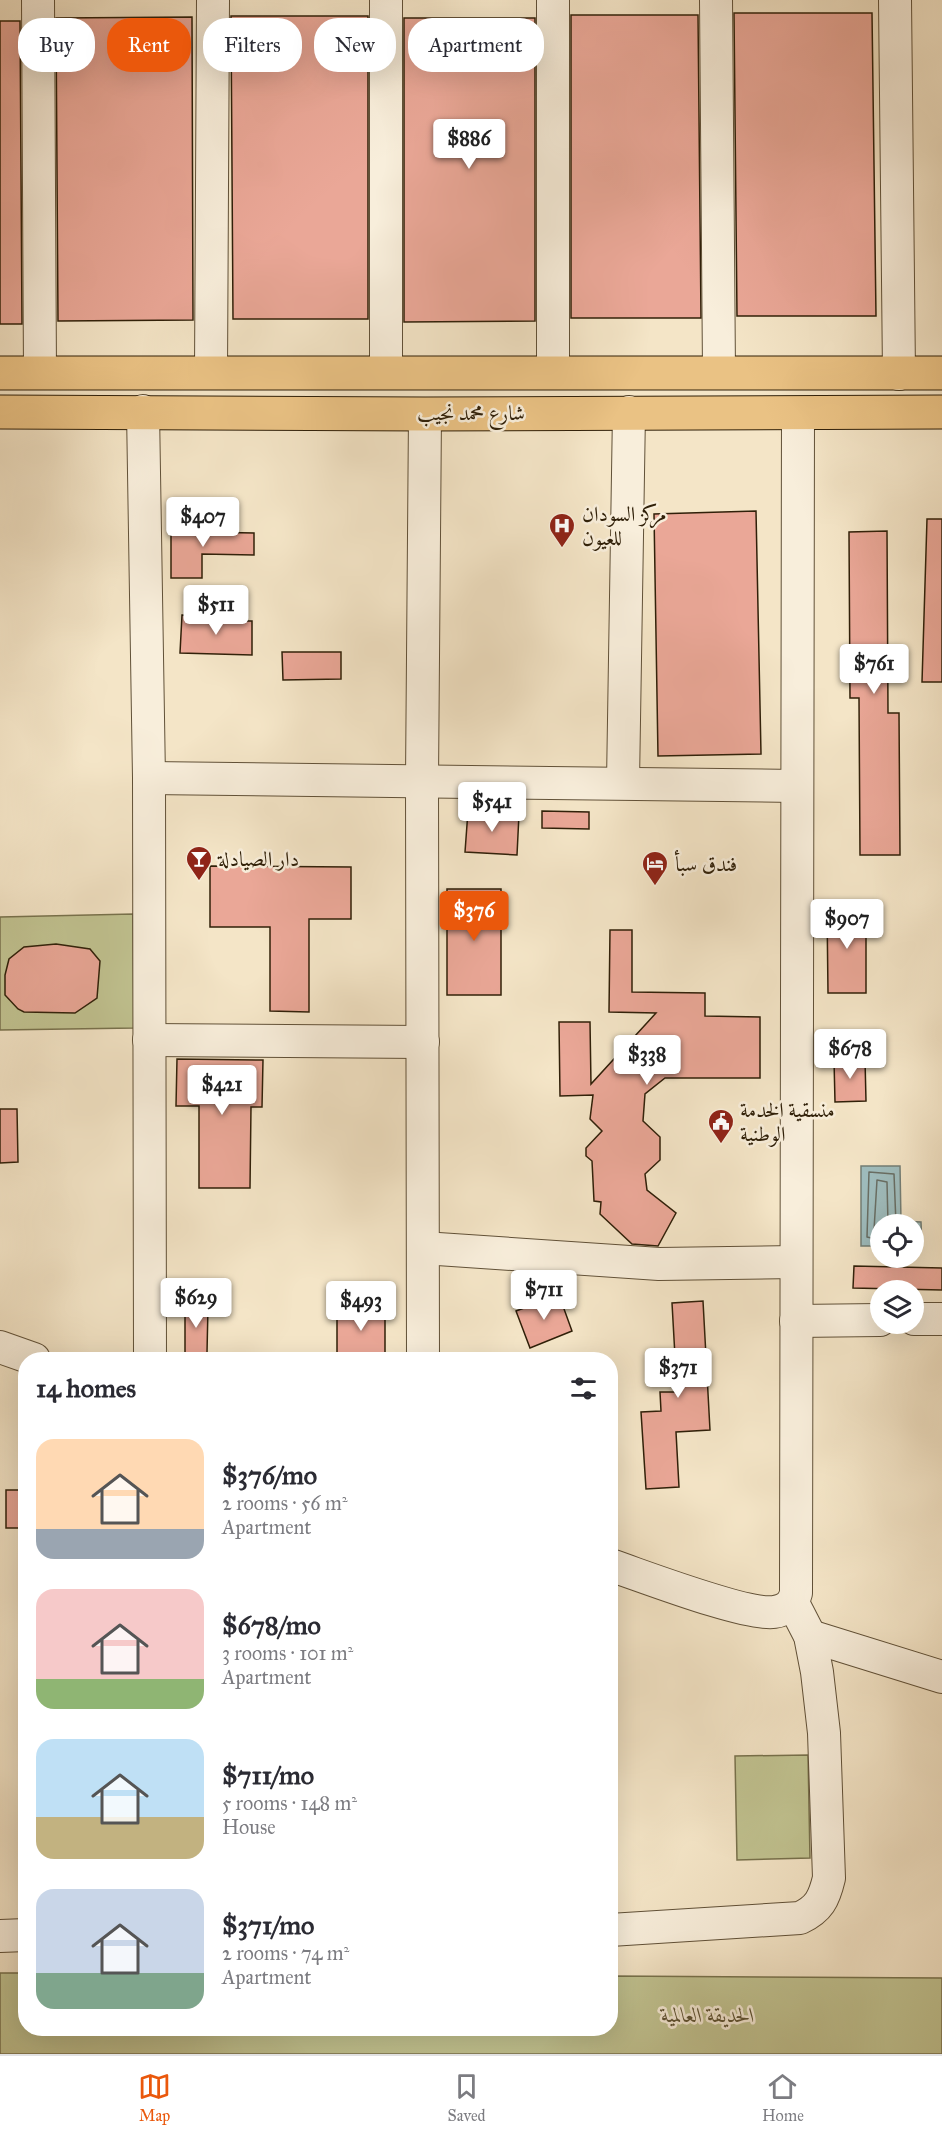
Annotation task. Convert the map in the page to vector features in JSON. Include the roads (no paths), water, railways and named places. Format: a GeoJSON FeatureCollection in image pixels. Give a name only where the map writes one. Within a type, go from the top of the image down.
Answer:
{"type":"FeatureCollection","features":[{"type":"Feature","properties":{"kind":"main road","name":"شارع محمد نجيب"},"geometry":{"type":"LineString","coordinates":[[0,373],[942,373]]}},
{"type":"Feature","properties":{"kind":"main road","name":"شارع محمد نجيب"},"geometry":{"type":"LineString","coordinates":[[0,412],[425,414],[942,412]]}},
{"type":"Feature","properties":{"kind":"street"},"geometry":{"type":"LineString","coordinates":[[38,0],[39,373]]}},
{"type":"Feature","properties":{"kind":"street"},"geometry":{"type":"LineString","coordinates":[[211,372],[213,0]]}},
{"type":"Feature","properties":{"kind":"street"},"geometry":{"type":"LineString","coordinates":[[386,0],[386,372]]}},
{"type":"Feature","properties":{"kind":"street"},"geometry":{"type":"LineString","coordinates":[[553,0],[553,372]]}},
{"type":"Feature","properties":{"kind":"street"},"geometry":{"type":"LineString","coordinates":[[716,0],[719,372]]}},
{"type":"Feature","properties":{"kind":"street"},"geometry":{"type":"LineString","coordinates":[[896,0],[899,374]]}},
{"type":"Feature","properties":{"kind":"street"},"geometry":{"type":"LineString","coordinates":[[143,411],[149,778],[150,1352]]}},
{"type":"Feature","properties":{"kind":"street"},"geometry":{"type":"LineString","coordinates":[[622,782],[629,412]]}},
{"type":"Feature","properties":{"kind":"street"},"geometry":{"type":"LineString","coordinates":[[618,1929],[800,1918],[815,1911],[824,1898],[829,1878],[825,1743],[817,1672],[810,1636],[793,1603],[798,1569],[795,1262],[798,413]]}},
{"type":"Feature","properties":{"kind":"street"},"geometry":{"type":"LineString","coordinates":[[423,1352],[422,780],[425,414]]}},
{"type":"Feature","properties":{"kind":"street"},"geometry":{"type":"LineString","coordinates":[[149,778],[622,782],[796,786]]}},
{"type":"Feature","properties":{"kind":"street"},"geometry":{"type":"LineString","coordinates":[[149,1040],[423,1042]]}},
{"type":"Feature","properties":{"kind":"street"},"geometry":{"type":"LineString","coordinates":[[423,1248],[659,1264],[795,1262]]}},
{"type":"Feature","properties":{"kind":"street"},"geometry":{"type":"LineString","coordinates":[[924,1319],[942,1319]]}},
{"type":"Feature","properties":{"kind":"street"},"geometry":{"type":"LineString","coordinates":[[796,1321],[870,1320]]}},
{"type":"Feature","properties":{"kind":"street"},"geometry":{"type":"LineString","coordinates":[[0,1347],[18,1353]]}},
{"type":"Feature","properties":{"kind":"street"},"geometry":{"type":"LineString","coordinates":[[618,1568],[753,1612],[773,1612],[785,1609],[793,1603]]}},
{"type":"Feature","properties":{"kind":"street"},"geometry":{"type":"LineString","coordinates":[[810,1636],[942,1677]]}},
{"type":"Feature","properties":{"kind":"street"},"geometry":{"type":"LineString","coordinates":[[0,1936],[18,1935]]}},
{"type":"Feature","properties":{"kind":"water"},"geometry":{"type":"Polygon","coordinates":[[[861,1166],[900,1166],[901,1214],[870,1214],[870,1246],[861,1246],[861,1166]]]}},
{"type":"Feature","properties":{"kind":"place","name":"مركز السودان للعيون"},"geometry":{"type":"Point","coordinates":[562,549]}},
{"type":"Feature","properties":{"kind":"place","name":"دار الصيادلة"},"geometry":{"type":"Point","coordinates":[199,882]}},
{"type":"Feature","properties":{"kind":"place","name":"فندق سبأ"},"geometry":{"type":"Point","coordinates":[655,887]}},
{"type":"Feature","properties":{"kind":"place","name":"منسقية الخدمة الوطنية"},"geometry":{"type":"Point","coordinates":[721,1145]}},
{"type":"Feature","properties":{"kind":"park label","name":"الحديقة العالمية"},"geometry":{"type":"Point","coordinates":[708,2015]}}]}
